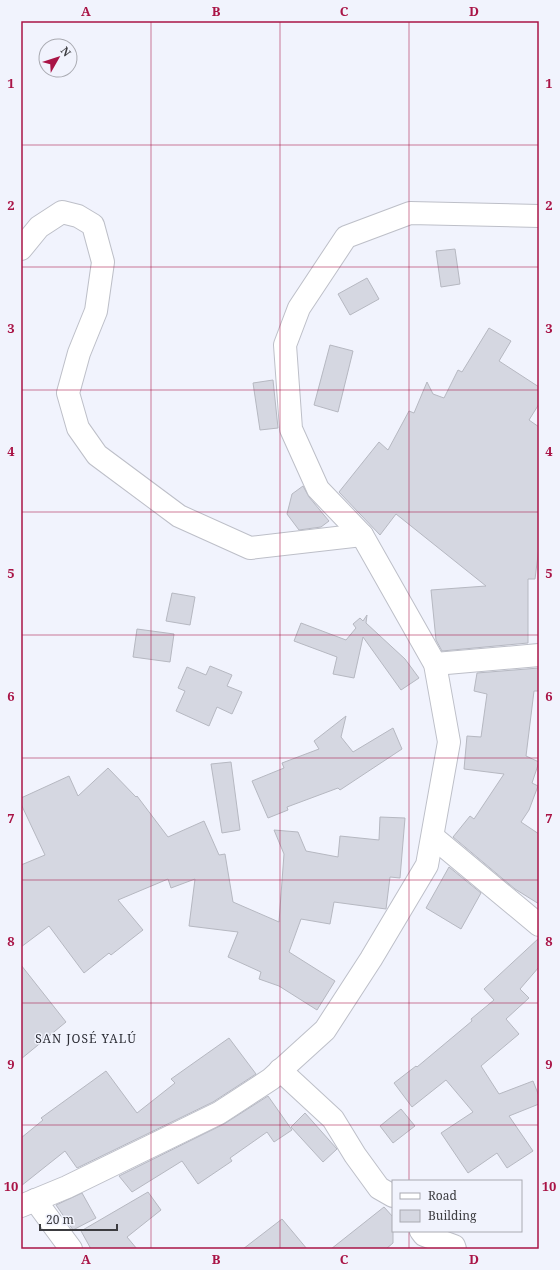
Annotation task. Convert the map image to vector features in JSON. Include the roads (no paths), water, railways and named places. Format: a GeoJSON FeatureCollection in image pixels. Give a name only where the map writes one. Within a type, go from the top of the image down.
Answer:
{"type":"FeatureCollection","features":[{"type":"Feature","properties":{"kind":"street"},"geometry":{"type":"LineString","coordinates":[[21,249],[39,226],[62,212],[78,216],[93,225],[103,262],[96,311],[79,353],[68,393],[78,428],[97,455],[179,516],[250,548],[362,535]]}},
{"type":"Feature","properties":{"kind":"street"},"geometry":{"type":"LineString","coordinates":[[71,1249],[28,1203],[67,1187],[219,1113],[271,1079],[324,1030],[371,959],[427,865],[449,742],[434,664],[362,535],[318,490],[291,429],[285,345],[299,308],[346,237],[410,213],[539,216]]}},
{"type":"Feature","properties":{"kind":"street"},"geometry":{"type":"LineString","coordinates":[[434,664],[539,655]]}},
{"type":"Feature","properties":{"kind":"street"},"geometry":{"type":"LineString","coordinates":[[433,837],[539,925]]}},
{"type":"Feature","properties":{"kind":"street"},"geometry":{"type":"LineString","coordinates":[[280,1070],[333,1119],[355,1155],[379,1188],[392,1195]]}},
{"type":"Feature","properties":{"kind":"street"},"geometry":{"type":"LineString","coordinates":[[422,1232],[424,1235],[454,1246],[455,1249]]}},
{"type":"Feature","properties":{"kind":"district","name":"SAN JOSÉ YALÚ"},"geometry":{"type":"Point","coordinates":[86,1038]}}]}
